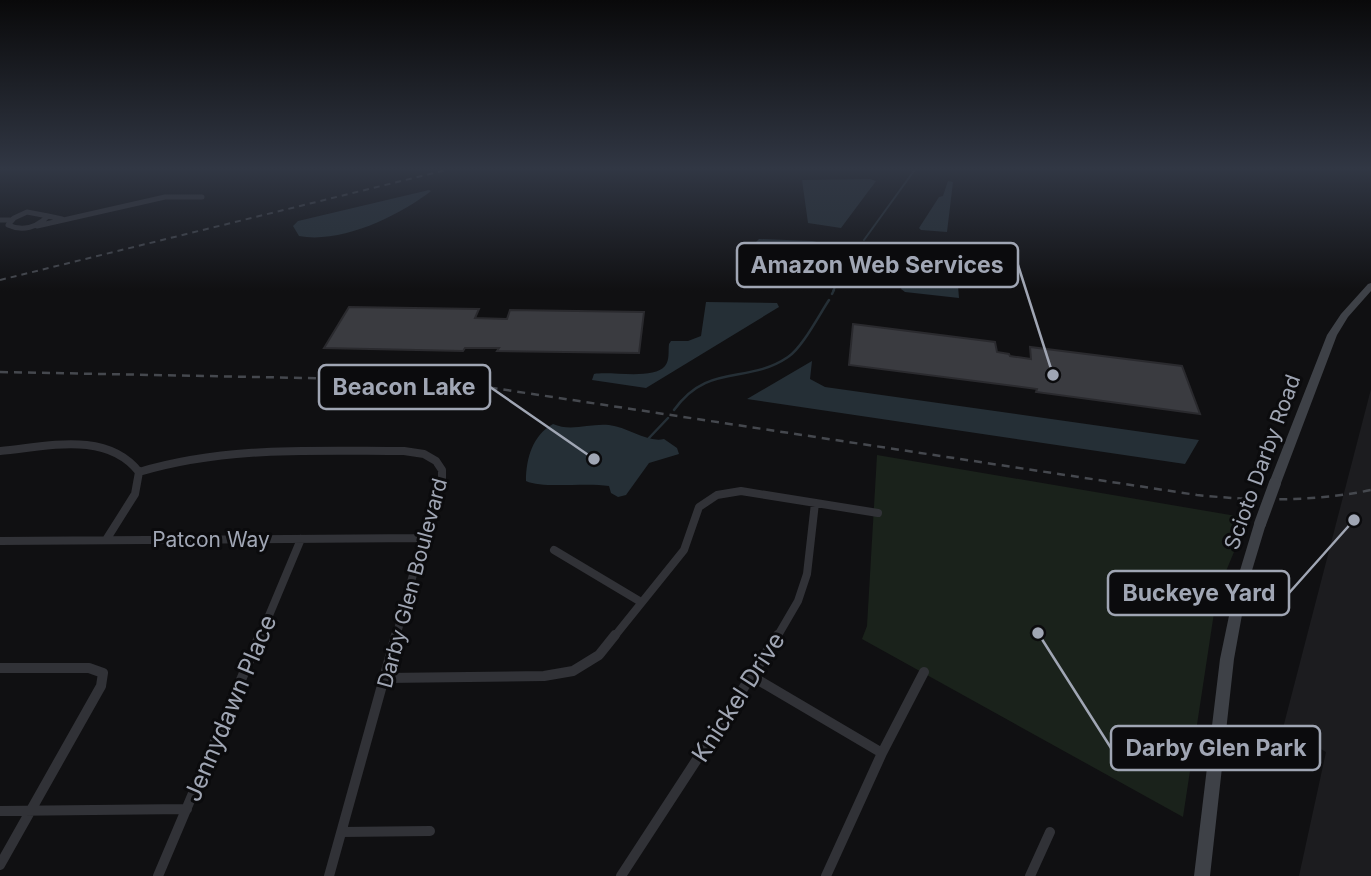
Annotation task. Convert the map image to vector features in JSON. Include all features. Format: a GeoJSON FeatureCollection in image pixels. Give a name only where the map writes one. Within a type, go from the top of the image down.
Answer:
{"type":"FeatureCollection","features":[{"type":"Feature","properties":{"kind":"main road","name":"Scioto Darby Road"},"geometry":{"type":"LineString","coordinates":[[1202,876],[1227,659],[1241,587],[1260,524],[1332,335],[1371,286]]}},
{"type":"Feature","properties":{"kind":"street"},"geometry":{"type":"LineString","coordinates":[[11,220],[8,225],[12,228],[37,226],[113,209]]}},
{"type":"Feature","properties":{"kind":"street"},"geometry":{"type":"LineString","coordinates":[[0,220],[11,220],[33,212],[55,218],[77,217]]}},
{"type":"Feature","properties":{"kind":"street"},"geometry":{"type":"LineString","coordinates":[[37,226],[48,215]]}},
{"type":"Feature","properties":{"kind":"street"},"geometry":{"type":"LineString","coordinates":[[0,452],[53,446],[101,446],[122,452],[130,458],[139,472],[135,494],[106,540]]}},
{"type":"Feature","properties":{"kind":"street","name":"Darby Glen Boulevard"},"geometry":{"type":"LineString","coordinates":[[139,472],[167,462],[212,454],[404,451],[424,453],[439,462],[444,476],[423,538],[329,876]]}},
{"type":"Feature","properties":{"kind":"street"},"geometry":{"type":"LineString","coordinates":[[386,678],[544,676],[573,671],[598,655],[684,550],[694,517],[706,501],[718,495],[741,491],[878,513]]}},
{"type":"Feature","properties":{"kind":"street","name":"Knickel Drive"},"geometry":{"type":"LineString","coordinates":[[621,876],[754,677],[798,601],[807,574],[815,503]]}},
{"type":"Feature","properties":{"kind":"street","name":"Patcon Way"},"geometry":{"type":"LineString","coordinates":[[0,541],[423,538]]}},
{"type":"Feature","properties":{"kind":"street","name":"Jennydawn Place"},"geometry":{"type":"LineString","coordinates":[[158,876],[302,539]]}},
{"type":"Feature","properties":{"kind":"street"},"geometry":{"type":"LineString","coordinates":[[554,551],[641,602]]}},
{"type":"Feature","properties":{"kind":"street"},"geometry":{"type":"LineString","coordinates":[[0,668],[89,668],[103,673],[102,686],[0,865]]}},
{"type":"Feature","properties":{"kind":"street"},"geometry":{"type":"LineString","coordinates":[[826,876],[882,753],[924,672]]}},
{"type":"Feature","properties":{"kind":"street"},"geometry":{"type":"LineString","coordinates":[[754,677],[882,753]]}},
{"type":"Feature","properties":{"kind":"street"},"geometry":{"type":"LineString","coordinates":[[0,811],[187,809]]}},
{"type":"Feature","properties":{"kind":"street"},"geometry":{"type":"LineString","coordinates":[[342,832],[430,831]]}},
{"type":"Feature","properties":{"kind":"street"},"geometry":{"type":"LineString","coordinates":[[1030,876],[1050,832]]}},
{"type":"Feature","properties":{"kind":"shaded area"},"geometry":{"type":"Polygon","coordinates":[[[349,209],[405,209],[369,226],[333,236],[299,236],[293,226],[298,221],[349,209]]]}},
{"type":"Feature","properties":{"kind":"shaded area"},"geometry":{"type":"Polygon","coordinates":[[[806,209],[855,209],[841,228],[808,223],[806,209]]]}},
{"type":"Feature","properties":{"kind":"shaded area"},"geometry":{"type":"Polygon","coordinates":[[[931,209],[950,209],[947,232],[919,228],[931,209]]]}},
{"type":"Feature","properties":{"kind":"shaded area"},"geometry":{"type":"Polygon","coordinates":[[[759,239],[826,244],[800,278],[755,271],[754,244],[759,239]]]}},
{"type":"Feature","properties":{"kind":"shaded area"},"geometry":{"type":"Polygon","coordinates":[[[920,257],[956,261],[959,298],[905,292],[901,289],[920,257]]]}},
{"type":"Feature","properties":{"kind":"shaded area"},"geometry":{"type":"Polygon","coordinates":[[[706,302],[777,303],[779,307],[646,388],[592,380],[594,374],[652,373],[665,366],[671,341],[688,341],[701,336],[706,302]]]}},
{"type":"Feature","properties":{"kind":"shaded area"},"geometry":{"type":"Polygon","coordinates":[[[812,361],[810,379],[825,387],[1199,440],[1185,464],[747,399],[812,361]]]}},
{"type":"Feature","properties":{"kind":"shaded area"},"geometry":{"type":"Polygon","coordinates":[[[1371,389],[1371,876],[1299,876],[1326,752],[1283,728],[1371,389]]]}},
{"type":"Feature","properties":{"kind":"shaded area"},"geometry":{"type":"Polygon","coordinates":[[[553,424],[567,427],[616,426],[651,439],[664,439],[677,448],[679,454],[649,463],[626,495],[618,497],[611,493],[609,486],[543,485],[526,481],[532,448],[540,434],[553,424]]]}},
{"type":"Feature","properties":{"kind":"shaded area"},"geometry":{"type":"Polygon","coordinates":[[[877,455],[1248,518],[1217,593],[1183,817],[862,639],[867,626],[877,455]]]}},
{"type":"Feature","properties":{"kind":"building"},"geometry":{"type":"Polygon","coordinates":[[[349,307],[479,309],[475,318],[507,319],[510,310],[644,312],[639,353],[497,351],[499,348],[465,348],[463,351],[324,348],[349,307]]]}},
{"type":"Feature","properties":{"kind":"building"},"geometry":{"type":"Polygon","coordinates":[[[853,324],[995,342],[997,352],[1031,359],[1030,347],[1182,366],[1200,414],[1036,392],[1037,389],[849,365],[853,324]]]}},
{"type":"Feature","properties":{"kind":"waterway"},"geometry":{"type":"LineString","coordinates":[[864,240],[886,209]]}},
{"type":"Feature","properties":{"kind":"waterway"},"geometry":{"type":"LineString","coordinates":[[833,291],[861,243]]}},
{"type":"Feature","properties":{"kind":"waterway"},"geometry":{"type":"LineString","coordinates":[[832,294],[834,290]]}},
{"type":"Feature","properties":{"kind":"waterway"},"geometry":{"type":"LineString","coordinates":[[674,410],[700,385],[758,370],[788,357],[804,339],[829,300]]}},
{"type":"Feature","properties":{"kind":"waterway"},"geometry":{"type":"LineString","coordinates":[[649,438],[668,418]]}},
{"type":"Feature","properties":{"kind":"railway"},"geometry":{"type":"LineString","coordinates":[[0,280],[288,209]]}},
{"type":"Feature","properties":{"kind":"railway"},"geometry":{"type":"LineString","coordinates":[[0,372],[409,380],[480,386],[1197,495],[1284,499],[1328,497],[1371,490]]}},
{"type":"Feature","properties":{"kind":"place","name":"Amazon Web Services"},"geometry":{"type":"Point","coordinates":[1053,375]}},
{"type":"Feature","properties":{"kind":"place","name":"Beacon Lake"},"geometry":{"type":"Point","coordinates":[594,459]}},
{"type":"Feature","properties":{"kind":"place","name":"Buckeye Yard"},"geometry":{"type":"Point","coordinates":[1354,520]}},
{"type":"Feature","properties":{"kind":"place","name":"Darby Glen Park"},"geometry":{"type":"Point","coordinates":[1038,633]}}]}
